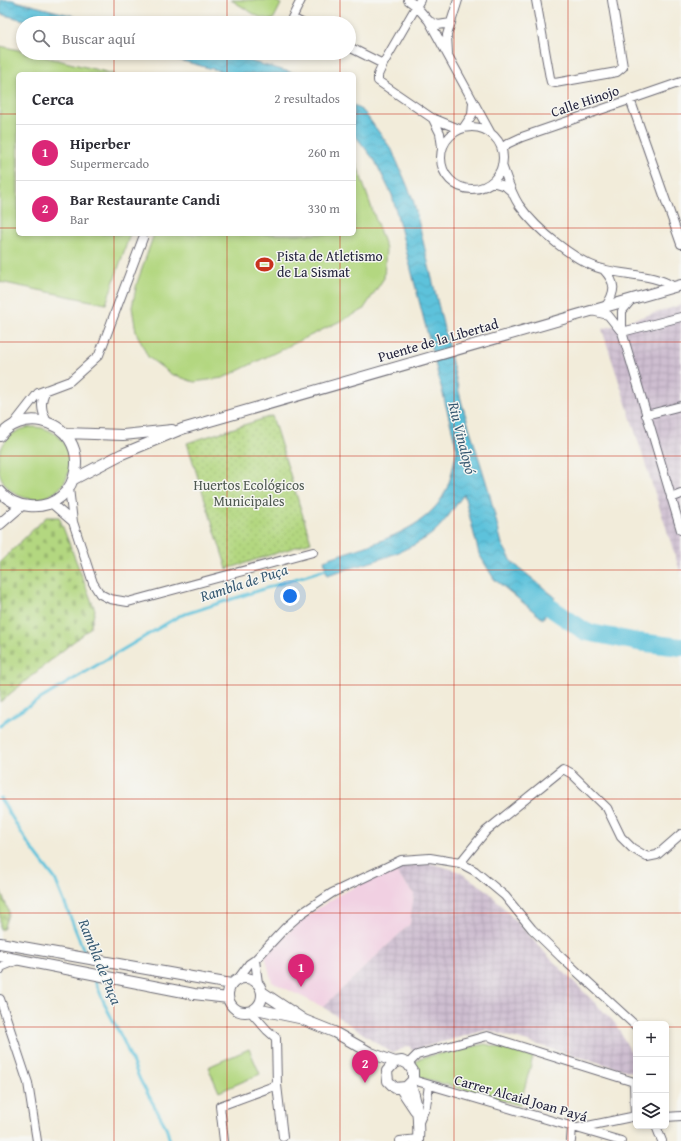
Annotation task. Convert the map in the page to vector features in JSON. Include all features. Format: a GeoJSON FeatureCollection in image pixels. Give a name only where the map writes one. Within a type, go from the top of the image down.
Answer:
{"type":"FeatureCollection","features":[{"type":"Feature","properties":{"kind":"street"},"geometry":{"type":"LineString","coordinates":[[293,16],[301,0]]}},
{"type":"Feature","properties":{"kind":"street"},"geometry":{"type":"LineString","coordinates":[[408,0],[418,3],[448,54],[490,132],[500,143],[502,150],[502,166],[512,193]]}},
{"type":"Feature","properties":{"kind":"street"},"geometry":{"type":"LineString","coordinates":[[448,54],[447,34],[458,0]]}},
{"type":"Feature","properties":{"kind":"street"},"geometry":{"type":"LineString","coordinates":[[536,0],[551,82],[622,70],[623,67],[612,0]]}},
{"type":"Feature","properties":{"kind":"street"},"geometry":{"type":"LineString","coordinates":[[418,3],[383,64],[378,75],[378,81],[432,118],[462,128],[478,127],[490,132]]}},
{"type":"Feature","properties":{"kind":"street"},"geometry":{"type":"LineString","coordinates":[[429,22],[438,26],[451,23]]}},
{"type":"Feature","properties":{"kind":"street"},"geometry":{"type":"LineString","coordinates":[[356,50],[383,64]]}},
{"type":"Feature","properties":{"kind":"street","name":"Calle Hinojo"},"geometry":{"type":"LineString","coordinates":[[502,150],[506,144],[522,137],[681,82]]}},
{"type":"Feature","properties":{"kind":"street"},"geometry":{"type":"LineString","coordinates":[[630,99],[681,244]]}},
{"type":"Feature","properties":{"kind":"street"},"geometry":{"type":"LineString","coordinates":[[442,147],[449,136],[462,128],[472,115],[473,101]]}},
{"type":"Feature","properties":{"kind":"street"},"geometry":{"type":"LineString","coordinates":[[432,118],[440,133],[442,147],[440,157],[442,167],[446,176],[453,183],[469,189],[484,187],[492,182],[502,166]]}},
{"type":"Feature","properties":{"kind":"street"},"geometry":{"type":"LineString","coordinates":[[492,182],[505,186],[512,193],[529,217],[565,250],[603,270],[657,279],[677,286]]}},
{"type":"Feature","properties":{"kind":"street"},"geometry":{"type":"LineString","coordinates":[[0,435],[12,425],[38,393],[70,381],[99,355],[143,238]]}},
{"type":"Feature","properties":{"kind":"street"},"geometry":{"type":"LineString","coordinates":[[603,270],[613,281],[613,293],[606,306]]}},
{"type":"Feature","properties":{"kind":"street","name":"Puente de la Libertad"},"geometry":{"type":"LineString","coordinates":[[182,428],[590,311],[636,296],[677,286]]}},
{"type":"Feature","properties":{"kind":"street"},"geometry":{"type":"LineString","coordinates":[[636,296],[622,311],[622,332],[681,530]]}},
{"type":"Feature","properties":{"kind":"street"},"geometry":{"type":"LineString","coordinates":[[590,311],[608,315],[622,332]]}},
{"type":"Feature","properties":{"kind":"street"},"geometry":{"type":"LineString","coordinates":[[622,332],[681,317]]}},
{"type":"Feature","properties":{"kind":"street"},"geometry":{"type":"LineString","coordinates":[[46,390],[41,400],[42,414],[47,422]]}},
{"type":"Feature","properties":{"kind":"street"},"geometry":{"type":"LineString","coordinates":[[646,416],[681,406]]}},
{"type":"Feature","properties":{"kind":"street"},"geometry":{"type":"LineString","coordinates":[[12,425],[30,420],[47,422],[65,433],[72,443],[76,455],[77,467],[72,483],[72,522],[93,583],[100,594],[110,599],[128,602],[313,552]]}},
{"type":"Feature","properties":{"kind":"street"},"geometry":{"type":"LineString","coordinates":[[65,433],[123,435],[182,428]]}},
{"type":"Feature","properties":{"kind":"street"},"geometry":{"type":"LineString","coordinates":[[0,490],[12,501],[22,505],[37,507],[51,503],[61,497],[72,483],[122,454],[182,428]]}},
{"type":"Feature","properties":{"kind":"street"},"geometry":{"type":"LineString","coordinates":[[671,498],[681,494]]}},
{"type":"Feature","properties":{"kind":"street"},"geometry":{"type":"LineString","coordinates":[[51,503],[72,522]]}},
{"type":"Feature","properties":{"kind":"street"},"geometry":{"type":"LineString","coordinates":[[0,524],[22,505]]}},
{"type":"Feature","properties":{"kind":"street"},"geometry":{"type":"LineString","coordinates":[[460,863],[486,831],[563,769],[572,774],[607,808],[621,837],[632,848],[647,858],[657,855],[681,834]]}},
{"type":"Feature","properties":{"kind":"street"},"geometry":{"type":"LineString","coordinates":[[400,1141],[418,1140],[418,1117],[412,1082],[413,1071],[408,1064],[402,1061],[395,1062],[371,1053],[334,1032],[304,1020],[253,1010],[243,1012],[236,1010],[231,1005],[228,998],[228,991],[249,964],[255,960],[302,913],[332,893],[375,871],[401,860],[430,858],[460,863],[475,872],[505,896],[532,929],[633,1023]]}},
{"type":"Feature","properties":{"kind":"street"},"geometry":{"type":"LineString","coordinates":[[0,943],[235,982],[250,978],[258,983]]}},
{"type":"Feature","properties":{"kind":"street"},"geometry":{"type":"LineString","coordinates":[[0,956],[228,998]]}},
{"type":"Feature","properties":{"kind":"street"},"geometry":{"type":"LineString","coordinates":[[0,970],[1,967],[18,960]]}},
{"type":"Feature","properties":{"kind":"street"},"geometry":{"type":"LineString","coordinates":[[253,1010],[261,1003],[262,992],[258,983],[255,960]]}},
{"type":"Feature","properties":{"kind":"street"},"geometry":{"type":"LineString","coordinates":[[262,992],[304,1020]]}},
{"type":"Feature","properties":{"kind":"street"},"geometry":{"type":"LineString","coordinates":[[0,999],[28,1083],[34,1113],[37,1141]]}},
{"type":"Feature","properties":{"kind":"street"},"geometry":{"type":"LineString","coordinates":[[253,1010],[267,1030],[276,1038],[277,1085],[283,1137]]}},
{"type":"Feature","properties":{"kind":"street"},"geometry":{"type":"LineString","coordinates":[[408,1064],[416,1055],[486,1036],[634,1082],[635,1093]]}},
{"type":"Feature","properties":{"kind":"street"},"geometry":{"type":"LineString","coordinates":[[371,1053],[387,1071],[387,1078],[390,1084],[395,1088],[401,1089],[412,1082]]}},
{"type":"Feature","properties":{"kind":"street"},"geometry":{"type":"LineString","coordinates":[[387,1071],[395,1062]]}},
{"type":"Feature","properties":{"kind":"street","name":"Carrer Alcaid Joan Payá"},"geometry":{"type":"LineString","coordinates":[[412,1082],[430,1085],[621,1141]]}},
{"type":"Feature","properties":{"kind":"street"},"geometry":{"type":"LineString","coordinates":[[224,1141],[220,1106],[277,1085]]}},
{"type":"Feature","properties":{"kind":"street"},"geometry":{"type":"LineString","coordinates":[[418,1117],[426,1106],[430,1085]]}},
{"type":"Feature","properties":{"kind":"street"},"geometry":{"type":"LineString","coordinates":[[401,1089],[418,1117]]}},
{"type":"Feature","properties":{"kind":"street"},"geometry":{"type":"LineString","coordinates":[[669,1117],[681,1116]]}},
{"type":"Feature","properties":{"kind":"street"},"geometry":{"type":"LineString","coordinates":[[571,1141],[574,1127],[633,1117]]}},
{"type":"Feature","properties":{"kind":"street"},"geometry":{"type":"LineString","coordinates":[[657,1129],[662,1141]]}},
{"type":"Feature","properties":{"kind":"shaded area"},"geometry":{"type":"Polygon","coordinates":[[[681,305],[681,574],[602,329],[681,305]]]}},
{"type":"Feature","properties":{"kind":"shaded area"},"geometry":{"type":"Polygon","coordinates":[[[430,863],[458,871],[487,890],[547,955],[615,1023],[633,1056],[633,1072],[487,1030],[412,1050],[409,1046],[392,1053],[323,1007],[410,924],[414,894],[393,869],[430,863]]]}},
{"type":"Feature","properties":{"kind":"shaded area"},"geometry":{"type":"Polygon","coordinates":[[[393,869],[414,894],[410,924],[323,1007],[272,982],[265,955],[305,917],[340,894],[393,869]]]}},
{"type":"Feature","properties":{"kind":"green space"},"geometry":{"type":"Polygon","coordinates":[[[231,0],[274,0],[281,4],[275,16],[257,16],[231,0]]]}},
{"type":"Feature","properties":{"kind":"green space"},"geometry":{"type":"Polygon","coordinates":[[[0,46],[16,49],[16,60],[57,60],[106,72],[16,72],[16,236],[129,236],[106,304],[0,282],[0,46]]]}},
{"type":"Feature","properties":{"kind":"green space","name":"Pista de Atletismo de La Sismat"},"geometry":{"type":"Polygon","coordinates":[[[356,163],[386,249],[384,278],[363,310],[223,378],[194,382],[171,374],[148,357],[136,332],[132,307],[137,283],[153,236],[356,236],[356,163]]]}},
{"type":"Feature","properties":{"kind":"green space","name":"Huertos Ecológicos Municipales"},"geometry":{"type":"Polygon","coordinates":[[[272,416],[311,542],[227,569],[187,443],[272,416]]]}},
{"type":"Feature","properties":{"kind":"green space"},"geometry":{"type":"Polygon","coordinates":[[[27,428],[41,428],[54,433],[64,443],[69,456],[69,470],[64,483],[54,493],[41,498],[27,498],[14,493],[4,483],[-1,470],[-1,456],[4,443],[14,433],[27,428]]]}},
{"type":"Feature","properties":{"kind":"green space"},"geometry":{"type":"Polygon","coordinates":[[[46,517],[59,517],[95,610],[90,628],[0,702],[0,562],[46,517]]]}},
{"type":"Feature","properties":{"kind":"green space"},"geometry":{"type":"Polygon","coordinates":[[[0,889],[9,912],[3,929],[0,929],[0,889]]]}},
{"type":"Feature","properties":{"kind":"green space"},"geometry":{"type":"Polygon","coordinates":[[[485,1044],[533,1057],[520,1105],[419,1077],[418,1068],[415,1063],[420,1058],[485,1044]]]}},
{"type":"Feature","properties":{"kind":"green space"},"geometry":{"type":"Polygon","coordinates":[[[249,1049],[260,1074],[219,1092],[208,1067],[249,1049]]]}},
{"type":"Feature","properties":{"kind":"water"},"geometry":{"type":"Polygon","coordinates":[[[0,0],[11,0],[74,16],[16,16],[16,18],[0,14],[0,0]]]}},
{"type":"Feature","properties":{"kind":"water"},"geometry":{"type":"Polygon","coordinates":[[[179,60],[246,60],[290,72],[224,72],[179,60]]]}},
{"type":"Feature","properties":{"kind":"water"},"geometry":{"type":"Polygon","coordinates":[[[356,106],[364,112],[392,150],[413,199],[462,404],[488,488],[502,544],[513,563],[555,597],[543,619],[494,579],[479,554],[464,494],[442,524],[426,538],[414,545],[390,555],[327,575],[324,560],[394,535],[411,527],[426,516],[438,503],[447,488],[452,474],[457,449],[392,195],[375,161],[356,137],[356,106]]]}},
{"type":"Feature","properties":{"kind":"waterway","name":"Rambla de Puça"},"geometry":{"type":"LineString","coordinates":[[0,726],[7,719],[179,616],[329,568]]}},
{"type":"Feature","properties":{"kind":"waterway","name":"Riu Vinalopó"},"geometry":{"type":"LineString","coordinates":[[529,593],[586,632],[638,642],[681,647]]}},
{"type":"Feature","properties":{"kind":"waterway","name":"Rambla de Puça"},"geometry":{"type":"LineString","coordinates":[[0,798],[29,845],[55,879],[86,956]]}},
{"type":"Feature","properties":{"kind":"waterway","name":"Rambla de Puça"},"geometry":{"type":"LineString","coordinates":[[93,976],[140,1080],[166,1127],[170,1141]]}},
{"type":"Feature","properties":{"kind":"place","name":"Pista de Atletismo de La Sismat"},"geometry":{"type":"Point","coordinates":[264,264]}},
{"type":"Feature","properties":{"kind":"place","name":"Hiperber"},"geometry":{"type":"Point","coordinates":[301,987]}},
{"type":"Feature","properties":{"kind":"place","name":"Bar Restaurante Candi"},"geometry":{"type":"Point","coordinates":[365,1083]}}]}
